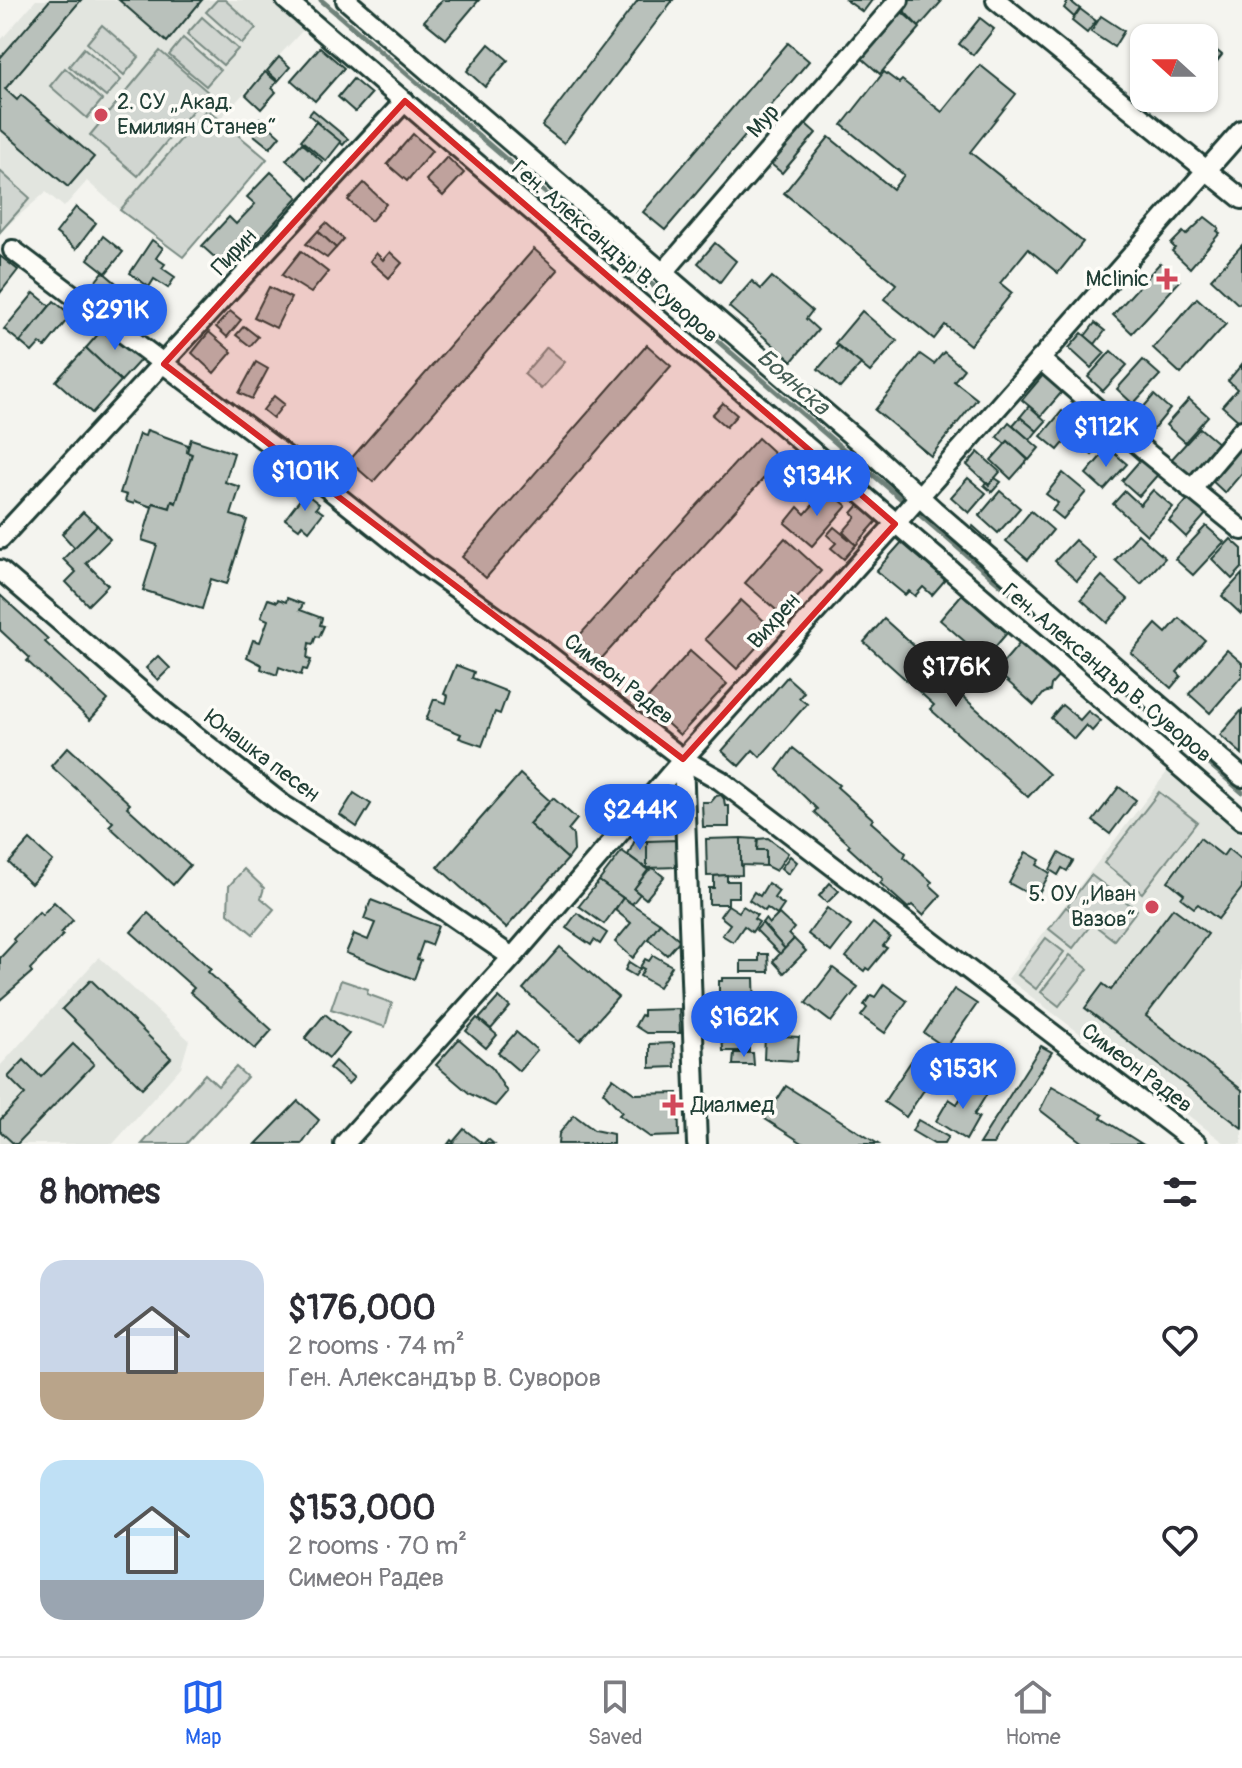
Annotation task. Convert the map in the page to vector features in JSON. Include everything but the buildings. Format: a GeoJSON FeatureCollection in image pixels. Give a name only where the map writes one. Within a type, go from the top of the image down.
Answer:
{"type":"FeatureCollection","features":[{"type":"Feature","properties":{"kind":"street","name":"Ген. Александър В. Суворов"},"geometry":{"type":"LineString","coordinates":[[286,0],[1242,820]]}},
{"type":"Feature","properties":{"kind":"street","name":"Ген. Александър В. Суворов"},"geometry":{"type":"LineString","coordinates":[[346,0],[1242,777]]}},
{"type":"Feature","properties":{"kind":"street","name":"Мур"},"geometry":{"type":"LineString","coordinates":[[663,273],[899,0]]}},
{"type":"Feature","properties":{"kind":"street"},"geometry":{"type":"LineString","coordinates":[[996,0],[1242,199]]}},
{"type":"Feature","properties":{"kind":"street","name":"Пирин"},"geometry":{"type":"LineString","coordinates":[[0,539],[405,101]]}},
{"type":"Feature","properties":{"kind":"street","name":"Вихрен"},"geometry":{"type":"LineString","coordinates":[[344,1144],[1242,130]]}},
{"type":"Feature","properties":{"kind":"street","name":"Симеон Радев"},"geometry":{"type":"LineString","coordinates":[[13,250],[311,475],[421,563],[538,647],[683,759],[720,780],[1197,1144]]}},
{"type":"Feature","properties":{"kind":"street"},"geometry":{"type":"LineString","coordinates":[[1040,359],[1191,490],[1242,530]]}},
{"type":"Feature","properties":{"kind":"street"},"geometry":{"type":"LineString","coordinates":[[1191,490],[1242,430]]}},
{"type":"Feature","properties":{"kind":"street","name":"Юнашка песен"},"geometry":{"type":"LineString","coordinates":[[0,570],[164,711],[282,804],[512,957]]}},
{"type":"Feature","properties":{"kind":"street"},"geometry":{"type":"LineString","coordinates":[[683,759],[697,1144]]}},
{"type":"Feature","properties":{"kind":"highlighted area"},"geometry":{"type":"Polygon","coordinates":[[[405,101],[895,524],[683,759],[164,364],[405,101]]]}},
{"type":"Feature","properties":{"kind":"shaded area","name":"2. СУ „Акад. Емилиян Станев“"},"geometry":{"type":"Polygon","coordinates":[[[36,0],[270,0],[304,29],[219,120],[207,110],[120,210],[87,181],[64,207],[46,192],[0,232],[0,41],[36,0]]]}},
{"type":"Feature","properties":{"kind":"shaded area"},"geometry":{"type":"Polygon","coordinates":[[[217,0],[225,0],[256,28],[242,44],[206,12],[217,0]]]}},
{"type":"Feature","properties":{"kind":"shaded area"},"geometry":{"type":"Polygon","coordinates":[[[202,17],[238,49],[223,65],[187,34],[202,17]]]}},
{"type":"Feature","properties":{"kind":"shaded area"},"geometry":{"type":"Polygon","coordinates":[[[102,25],[139,57],[124,75],[87,43],[102,25]]]}},
{"type":"Feature","properties":{"kind":"shaded area"},"geometry":{"type":"Polygon","coordinates":[[[183,38],[220,70],[206,86],[169,55],[183,38]]]}},
{"type":"Feature","properties":{"kind":"shaded area"},"geometry":{"type":"Polygon","coordinates":[[[84,48],[121,80],[106,97],[69,66],[84,48]]]}},
{"type":"Feature","properties":{"kind":"shaded area"},"geometry":{"type":"Polygon","coordinates":[[[160,51],[208,92],[138,176],[90,135],[160,51]]]}},
{"type":"Feature","properties":{"kind":"shaded area"},"geometry":{"type":"Polygon","coordinates":[[[65,68],[102,100],[87,118],[50,86],[65,68]]]}},
{"type":"Feature","properties":{"kind":"shaded area"},"geometry":{"type":"Polygon","coordinates":[[[207,109],[267,159],[183,257],[120,210],[207,109]]]}},
{"type":"Feature","properties":{"kind":"shaded area"},"geometry":{"type":"Polygon","coordinates":[[[0,171],[30,198],[0,232],[0,171]]]}},
{"type":"Feature","properties":{"kind":"shaded area"},"geometry":{"type":"Polygon","coordinates":[[[547,347],[565,362],[541,389],[524,374],[547,347]]]}},
{"type":"Feature","properties":{"kind":"shaded area","name":"5. ОУ „Иван Вазов“"},"geometry":{"type":"Polygon","coordinates":[[[1167,772],[1242,836],[1242,1144],[1226,1144],[1008,979],[1167,772]]]}},
{"type":"Feature","properties":{"kind":"shaded area"},"geometry":{"type":"Polygon","coordinates":[[[1159,792],[1197,822],[1142,893],[1104,863],[1159,792]]]}},
{"type":"Feature","properties":{"kind":"shaded area"},"geometry":{"type":"Polygon","coordinates":[[[244,869],[264,888],[261,898],[274,909],[253,934],[228,913],[229,886],[244,869]]]}},
{"type":"Feature","properties":{"kind":"shaded area"},"geometry":{"type":"Polygon","coordinates":[[[1091,875],[1137,910],[1114,940],[1068,905],[1091,875]]]}},
{"type":"Feature","properties":{"kind":"shaded area"},"geometry":{"type":"Polygon","coordinates":[[[1066,907],[1090,926],[1073,948],[1049,929],[1066,907]]]}},
{"type":"Feature","properties":{"kind":"shaded area"},"geometry":{"type":"Polygon","coordinates":[[[1046,938],[1064,952],[1036,989],[1018,975],[1046,938]]]}},
{"type":"Feature","properties":{"kind":"shaded area"},"geometry":{"type":"Polygon","coordinates":[[[1070,955],[1088,969],[1059,1006],[1041,992],[1070,955]]]}},
{"type":"Feature","properties":{"kind":"shaded area"},"geometry":{"type":"Polygon","coordinates":[[[99,957],[189,1040],[181,1067],[113,1144],[0,1144],[0,1066],[99,957]]]}},
{"type":"Feature","properties":{"kind":"shaded area"},"geometry":{"type":"Polygon","coordinates":[[[341,980],[368,989],[367,994],[392,1003],[385,1027],[331,1009],[341,980]]]}},
{"type":"Feature","properties":{"kind":"shaded area"},"geometry":{"type":"Polygon","coordinates":[[[236,1067],[247,1077],[186,1144],[142,1144],[205,1074],[218,1086],[236,1067]]]}},
{"type":"Feature","properties":{"kind":"waterway","name":"Боянска"},"geometry":{"type":"LineString","coordinates":[[321,0],[1242,792]]}},
{"type":"Feature","properties":{"kind":"place","name":"2. СУ „Акад. Емилиян Станев“"},"geometry":{"type":"Point","coordinates":[101,115]}},
{"type":"Feature","properties":{"kind":"place","name":"Mclinic"},"geometry":{"type":"Point","coordinates":[1167,279]}},
{"type":"Feature","properties":{"kind":"place","name":"5. ОУ „Иван Вазов“"},"geometry":{"type":"Point","coordinates":[1152,907]}},
{"type":"Feature","properties":{"kind":"place","name":"Диалмед"},"geometry":{"type":"Point","coordinates":[673,1105]}}]}
